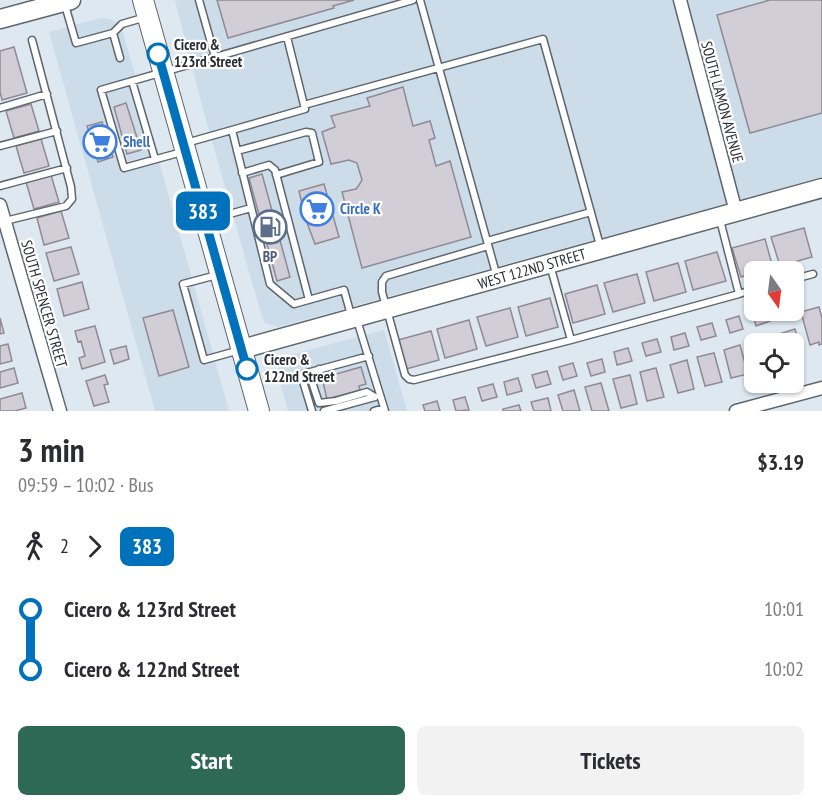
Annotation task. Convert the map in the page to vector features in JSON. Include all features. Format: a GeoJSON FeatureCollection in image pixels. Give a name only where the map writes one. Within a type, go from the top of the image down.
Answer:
{"type":"FeatureCollection","features":[{"type":"Feature","properties":{"kind":"main road"},"geometry":{"type":"LineString","coordinates":[[145,8],[259,411]]}},
{"type":"Feature","properties":{"kind":"street","name":"SOUTH LAMON AVENUE"},"geometry":{"type":"LineString","coordinates":[[680,0],[727,214]]}},
{"type":"Feature","properties":{"kind":"street"},"geometry":{"type":"LineString","coordinates":[[0,19],[67,1]]}},
{"type":"Feature","properties":{"kind":"street","name":"WEST 122ND STREET"},"geometry":{"type":"LineString","coordinates":[[242,349],[822,188]]}},
{"type":"Feature","properties":{"kind":"street","name":"SOUTH SPENCER STREET"},"geometry":{"type":"LineString","coordinates":[[0,205],[60,411]]}},
{"type":"Feature","properties":{"kind":"street"},"geometry":{"type":"LineString","coordinates":[[736,411],[822,388]]}},
{"type":"Feature","properties":{"kind":"lane"},"geometry":{"type":"LineString","coordinates":[[199,0],[215,57]]}},
{"type":"Feature","properties":{"kind":"lane"},"geometry":{"type":"LineString","coordinates":[[286,36],[305,109],[232,130],[124,168],[101,90],[286,36],[413,0]]}},
{"type":"Feature","properties":{"kind":"lane"},"geometry":{"type":"LineString","coordinates":[[420,0],[497,278]]}},
{"type":"Feature","properties":{"kind":"lane"},"geometry":{"type":"LineString","coordinates":[[67,1],[76,43],[113,33],[145,8]]}},
{"type":"Feature","properties":{"kind":"lane"},"geometry":{"type":"LineString","coordinates":[[113,33],[120,58]]}},
{"type":"Feature","properties":{"kind":"lane"},"geometry":{"type":"LineString","coordinates":[[304,105],[543,39],[602,249]]}},
{"type":"Feature","properties":{"kind":"lane"},"geometry":{"type":"LineString","coordinates":[[5,221],[66,206],[72,199],[57,131],[32,40]]}},
{"type":"Feature","properties":{"kind":"lane"},"geometry":{"type":"LineString","coordinates":[[132,81],[154,159]]}},
{"type":"Feature","properties":{"kind":"lane"},"geometry":{"type":"LineString","coordinates":[[0,108],[47,94]]}},
{"type":"Feature","properties":{"kind":"lane"},"geometry":{"type":"LineString","coordinates":[[232,130],[270,284],[294,304],[345,290],[369,356],[378,396],[385,410],[374,411]]}},
{"type":"Feature","properties":{"kind":"lane"},"geometry":{"type":"LineString","coordinates":[[0,146],[57,131]]}},
{"type":"Feature","properties":{"kind":"lane"},"geometry":{"type":"LineString","coordinates":[[237,151],[306,132],[312,134],[319,162],[276,175]]}},
{"type":"Feature","properties":{"kind":"lane"},"geometry":{"type":"LineString","coordinates":[[242,172],[269,165],[275,170],[309,300]]}},
{"type":"Feature","properties":{"kind":"lane"},"geometry":{"type":"LineString","coordinates":[[0,186],[66,168]]}},
{"type":"Feature","properties":{"kind":"lane"},"geometry":{"type":"LineString","coordinates":[[206,221],[251,207]]}},
{"type":"Feature","properties":{"kind":"lane"},"geometry":{"type":"LineString","coordinates":[[591,212],[386,276],[382,282],[382,292],[405,375],[414,380],[744,293]]}},
{"type":"Feature","properties":{"kind":"lane"},"geometry":{"type":"LineString","coordinates":[[727,214],[739,294]]}},
{"type":"Feature","properties":{"kind":"lane"},"geometry":{"type":"LineString","coordinates":[[550,263],[571,340]]}},
{"type":"Feature","properties":{"kind":"lane"},"geometry":{"type":"LineString","coordinates":[[221,274],[183,284],[204,360],[242,349]]}},
{"type":"Feature","properties":{"kind":"lane"},"geometry":{"type":"LineString","coordinates":[[804,276],[813,274]]}},
{"type":"Feature","properties":{"kind":"lane"},"geometry":{"type":"LineString","coordinates":[[312,411],[302,378],[303,374],[369,356]]}},
{"type":"Feature","properties":{"kind":"lane"},"geometry":{"type":"LineString","coordinates":[[319,369],[312,382],[319,403],[336,401],[367,392],[378,396]]}},
{"type":"Feature","properties":{"kind":"lane"},"geometry":{"type":"LineString","coordinates":[[324,411],[378,396]]}},
{"type":"Feature","properties":{"kind":"shaded area"},"geometry":{"type":"Polygon","coordinates":[[[176,0],[822,0],[822,177],[278,327],[265,323],[259,307],[203,109],[176,0]]]}},
{"type":"Feature","properties":{"kind":"shaded area"},"geometry":{"type":"Polygon","coordinates":[[[101,18],[118,23],[123,32],[229,411],[155,411],[49,32],[101,18]]]}},
{"type":"Feature","properties":{"kind":"shaded area"},"geometry":{"type":"Polygon","coordinates":[[[384,330],[407,411],[288,411],[277,372],[281,363],[290,355],[384,330]]]}},
{"type":"Feature","properties":{"kind":"building"},"geometry":{"type":"Polygon","coordinates":[[[217,0],[354,0],[333,6],[334,8],[228,38],[217,0]]]}},
{"type":"Feature","properties":{"kind":"building"},"geometry":{"type":"Polygon","coordinates":[[[770,0],[822,0],[822,113],[750,133],[717,15],[770,0]]]}},
{"type":"Feature","properties":{"kind":"building"},"geometry":{"type":"Polygon","coordinates":[[[14,47],[27,93],[2,100],[0,51],[14,47]]]}},
{"type":"Feature","properties":{"kind":"building"},"geometry":{"type":"Polygon","coordinates":[[[403,87],[413,126],[430,121],[435,138],[429,140],[436,166],[450,161],[471,237],[362,268],[342,192],[356,189],[362,180],[357,163],[349,160],[331,164],[322,132],[335,127],[331,116],[370,106],[367,98],[403,87]]]}},
{"type":"Feature","properties":{"kind":"building","name":"Shell"},"geometry":{"type":"Polygon","coordinates":[[[126,103],[141,150],[127,154],[114,107],[126,103]]]}},
{"type":"Feature","properties":{"kind":"building"},"geometry":{"type":"Polygon","coordinates":[[[31,104],[39,131],[14,138],[6,111],[31,104]]]}},
{"type":"Feature","properties":{"kind":"building","name":"Shell"},"geometry":{"type":"Polygon","coordinates":[[[102,122],[113,157],[98,162],[87,126],[102,122]]]}},
{"type":"Feature","properties":{"kind":"building"},"geometry":{"type":"Polygon","coordinates":[[[41,139],[49,166],[24,173],[16,146],[41,139]]]}},
{"type":"Feature","properties":{"kind":"building","name":"BP"},"geometry":{"type":"Polygon","coordinates":[[[262,174],[290,277],[277,281],[249,178],[262,174]]]}},
{"type":"Feature","properties":{"kind":"building"},"geometry":{"type":"Polygon","coordinates":[[[51,175],[59,202],[34,209],[26,182],[51,175]]]}},
{"type":"Feature","properties":{"kind":"building","name":"Circle K"},"geometry":{"type":"Polygon","coordinates":[[[324,184],[339,237],[315,244],[299,191],[324,184]]]}},
{"type":"Feature","properties":{"kind":"building"},"geometry":{"type":"Polygon","coordinates":[[[61,211],[69,238],[44,245],[37,218],[61,211]]]}},
{"type":"Feature","properties":{"kind":"building"},"geometry":{"type":"Polygon","coordinates":[[[804,228],[812,257],[798,261],[778,261],[771,237],[804,228]]]}},
{"type":"Feature","properties":{"kind":"building"},"geometry":{"type":"Polygon","coordinates":[[[765,239],[771,261],[744,261],[744,276],[741,277],[732,248],[765,239]]]}},
{"type":"Feature","properties":{"kind":"building"},"geometry":{"type":"Polygon","coordinates":[[[71,247],[79,274],[54,281],[46,253],[71,247]]]}},
{"type":"Feature","properties":{"kind":"building"},"geometry":{"type":"Polygon","coordinates":[[[717,252],[726,281],[693,290],[685,261],[717,252]]]}},
{"type":"Feature","properties":{"kind":"building"},"geometry":{"type":"Polygon","coordinates":[[[678,263],[686,292],[654,301],[646,272],[678,263]]]}},
{"type":"Feature","properties":{"kind":"building"},"geometry":{"type":"Polygon","coordinates":[[[637,274],[645,303],[613,312],[604,283],[637,274]]]}},
{"type":"Feature","properties":{"kind":"building"},"geometry":{"type":"Polygon","coordinates":[[[82,282],[89,309],[64,316],[57,289],[82,282]]]}},
{"type":"Feature","properties":{"kind":"building"},"geometry":{"type":"Polygon","coordinates":[[[597,285],[605,314],[573,323],[565,294],[597,285]]]}},
{"type":"Feature","properties":{"kind":"building"},"geometry":{"type":"Polygon","coordinates":[[[550,298],[558,327],[526,336],[518,307],[550,298]]]}},
{"type":"Feature","properties":{"kind":"building"},"geometry":{"type":"Polygon","coordinates":[[[819,307],[822,318],[822,344],[819,345],[819,342],[810,345],[803,321],[804,311],[819,307]]]}},
{"type":"Feature","properties":{"kind":"building"},"geometry":{"type":"Polygon","coordinates":[[[510,308],[518,337],[486,346],[477,317],[510,308]]]}},
{"type":"Feature","properties":{"kind":"building"},"geometry":{"type":"Polygon","coordinates":[[[173,310],[189,367],[159,376],[143,318],[173,310]]]}},
{"type":"Feature","properties":{"kind":"building"},"geometry":{"type":"Polygon","coordinates":[[[739,316],[743,329],[730,333],[726,320],[739,316]]]}},
{"type":"Feature","properties":{"kind":"building"},"geometry":{"type":"Polygon","coordinates":[[[0,318],[4,333],[0,334],[0,318]]]}},
{"type":"Feature","properties":{"kind":"building"},"geometry":{"type":"Polygon","coordinates":[[[469,320],[477,349],[445,358],[437,329],[469,320]]]}},
{"type":"Feature","properties":{"kind":"building"},"geometry":{"type":"Polygon","coordinates":[[[755,321],[770,321],[756,326],[755,321]]]}},
{"type":"Feature","properties":{"kind":"building"},"geometry":{"type":"Polygon","coordinates":[[[712,323],[716,336],[701,340],[697,327],[712,323]]]}},
{"type":"Feature","properties":{"kind":"building"},"geometry":{"type":"Polygon","coordinates":[[[95,326],[105,362],[82,369],[79,358],[85,356],[81,341],[78,342],[75,331],[95,326]]]}},
{"type":"Feature","properties":{"kind":"building"},"geometry":{"type":"Polygon","coordinates":[[[795,329],[796,333],[782,333],[795,329]]]}},
{"type":"Feature","properties":{"kind":"building"},"geometry":{"type":"Polygon","coordinates":[[[431,331],[439,360],[406,369],[398,340],[431,331]]]}},
{"type":"Feature","properties":{"kind":"building"},"geometry":{"type":"Polygon","coordinates":[[[685,333],[689,346],[674,350],[671,337],[685,333]]]}},
{"type":"Feature","properties":{"kind":"building"},"geometry":{"type":"Polygon","coordinates":[[[657,339],[661,352],[646,356],[642,343],[657,339]]]}},
{"type":"Feature","properties":{"kind":"building"},"geometry":{"type":"Polygon","coordinates":[[[8,344],[12,361],[0,364],[0,346],[8,344]]]}},
{"type":"Feature","properties":{"kind":"building"},"geometry":{"type":"Polygon","coordinates":[[[740,345],[744,360],[744,375],[731,378],[724,350],[740,345]]]}},
{"type":"Feature","properties":{"kind":"building"},"geometry":{"type":"Polygon","coordinates":[[[126,346],[129,359],[114,364],[110,350],[126,346]]]}},
{"type":"Feature","properties":{"kind":"building"},"geometry":{"type":"Polygon","coordinates":[[[628,348],[632,361],[617,365],[614,352],[628,348]]]}},
{"type":"Feature","properties":{"kind":"building"},"geometry":{"type":"Polygon","coordinates":[[[714,353],[722,382],[705,386],[697,357],[714,353]]]}},
{"type":"Feature","properties":{"kind":"building"},"geometry":{"type":"Polygon","coordinates":[[[602,359],[605,372],[591,376],[587,363],[602,359]]]}},
{"type":"Feature","properties":{"kind":"building"},"geometry":{"type":"Polygon","coordinates":[[[687,360],[694,389],[678,393],[670,365],[687,360]]]}},
{"type":"Feature","properties":{"kind":"building"},"geometry":{"type":"Polygon","coordinates":[[[573,363],[577,376],[563,380],[559,367],[573,363]]]}},
{"type":"Feature","properties":{"kind":"building"},"geometry":{"type":"Polygon","coordinates":[[[361,367],[366,384],[359,386],[360,390],[327,399],[322,378],[361,367]]]}},
{"type":"Feature","properties":{"kind":"building"},"geometry":{"type":"Polygon","coordinates":[[[14,368],[18,383],[0,388],[0,372],[14,368]]]}},
{"type":"Feature","properties":{"kind":"building"},"geometry":{"type":"Polygon","coordinates":[[[656,368],[664,397],[647,401],[640,372],[656,368]]]}},
{"type":"Feature","properties":{"kind":"building"},"geometry":{"type":"Polygon","coordinates":[[[547,371],[551,384],[536,388],[532,375],[547,371]]]}},
{"type":"Feature","properties":{"kind":"building"},"geometry":{"type":"Polygon","coordinates":[[[105,375],[108,384],[104,385],[109,402],[94,406],[86,381],[105,375]]]}},
{"type":"Feature","properties":{"kind":"building"},"geometry":{"type":"Polygon","coordinates":[[[630,375],[637,404],[621,408],[613,379],[630,375]]]}},
{"type":"Feature","properties":{"kind":"building"},"geometry":{"type":"Polygon","coordinates":[[[518,378],[522,391],[507,395],[504,382],[518,378]]]}},
{"type":"Feature","properties":{"kind":"building"},"geometry":{"type":"Polygon","coordinates":[[[601,383],[609,411],[592,411],[585,387],[601,383]]]}},
{"type":"Feature","properties":{"kind":"building"},"geometry":{"type":"Polygon","coordinates":[[[493,384],[497,397],[482,401],[478,388],[493,384]]]}},
{"type":"Feature","properties":{"kind":"building"},"geometry":{"type":"Polygon","coordinates":[[[574,390],[580,411],[563,411],[558,395],[574,390]]]}},
{"type":"Feature","properties":{"kind":"building"},"geometry":{"type":"Polygon","coordinates":[[[22,393],[26,408],[0,411],[0,399],[22,393]]]}},
{"type":"Feature","properties":{"kind":"building"},"geometry":{"type":"Polygon","coordinates":[[[465,397],[469,410],[456,411],[453,400],[465,397]]]}},
{"type":"Feature","properties":{"kind":"building"},"geometry":{"type":"Polygon","coordinates":[[[548,398],[551,411],[534,411],[531,402],[548,398]]]}},
{"type":"Feature","properties":{"kind":"building"},"geometry":{"type":"Polygon","coordinates":[[[437,401],[440,411],[425,411],[423,405],[437,401]]]}},
{"type":"Feature","properties":{"kind":"building"},"geometry":{"type":"Polygon","coordinates":[[[519,405],[521,411],[503,411],[503,409],[519,405]]]}},
{"type":"Feature","properties":{"kind":"bus line","name":"383"},"geometry":{"type":"LineString","coordinates":[[158,54],[247,369]]}},
{"type":"Feature","properties":{"kind":"place","name":"Cicero & 123rd Street"},"geometry":{"type":"Point","coordinates":[158,54]}},
{"type":"Feature","properties":{"kind":"place","name":"Shell"},"geometry":{"type":"Point","coordinates":[100,142]}},
{"type":"Feature","properties":{"kind":"place","name":"Circle K"},"geometry":{"type":"Point","coordinates":[317,209]}},
{"type":"Feature","properties":{"kind":"place","name":"BP"},"geometry":{"type":"Point","coordinates":[270,227]}},
{"type":"Feature","properties":{"kind":"place","name":"Cicero & 122nd Street"},"geometry":{"type":"Point","coordinates":[247,369]}}]}
